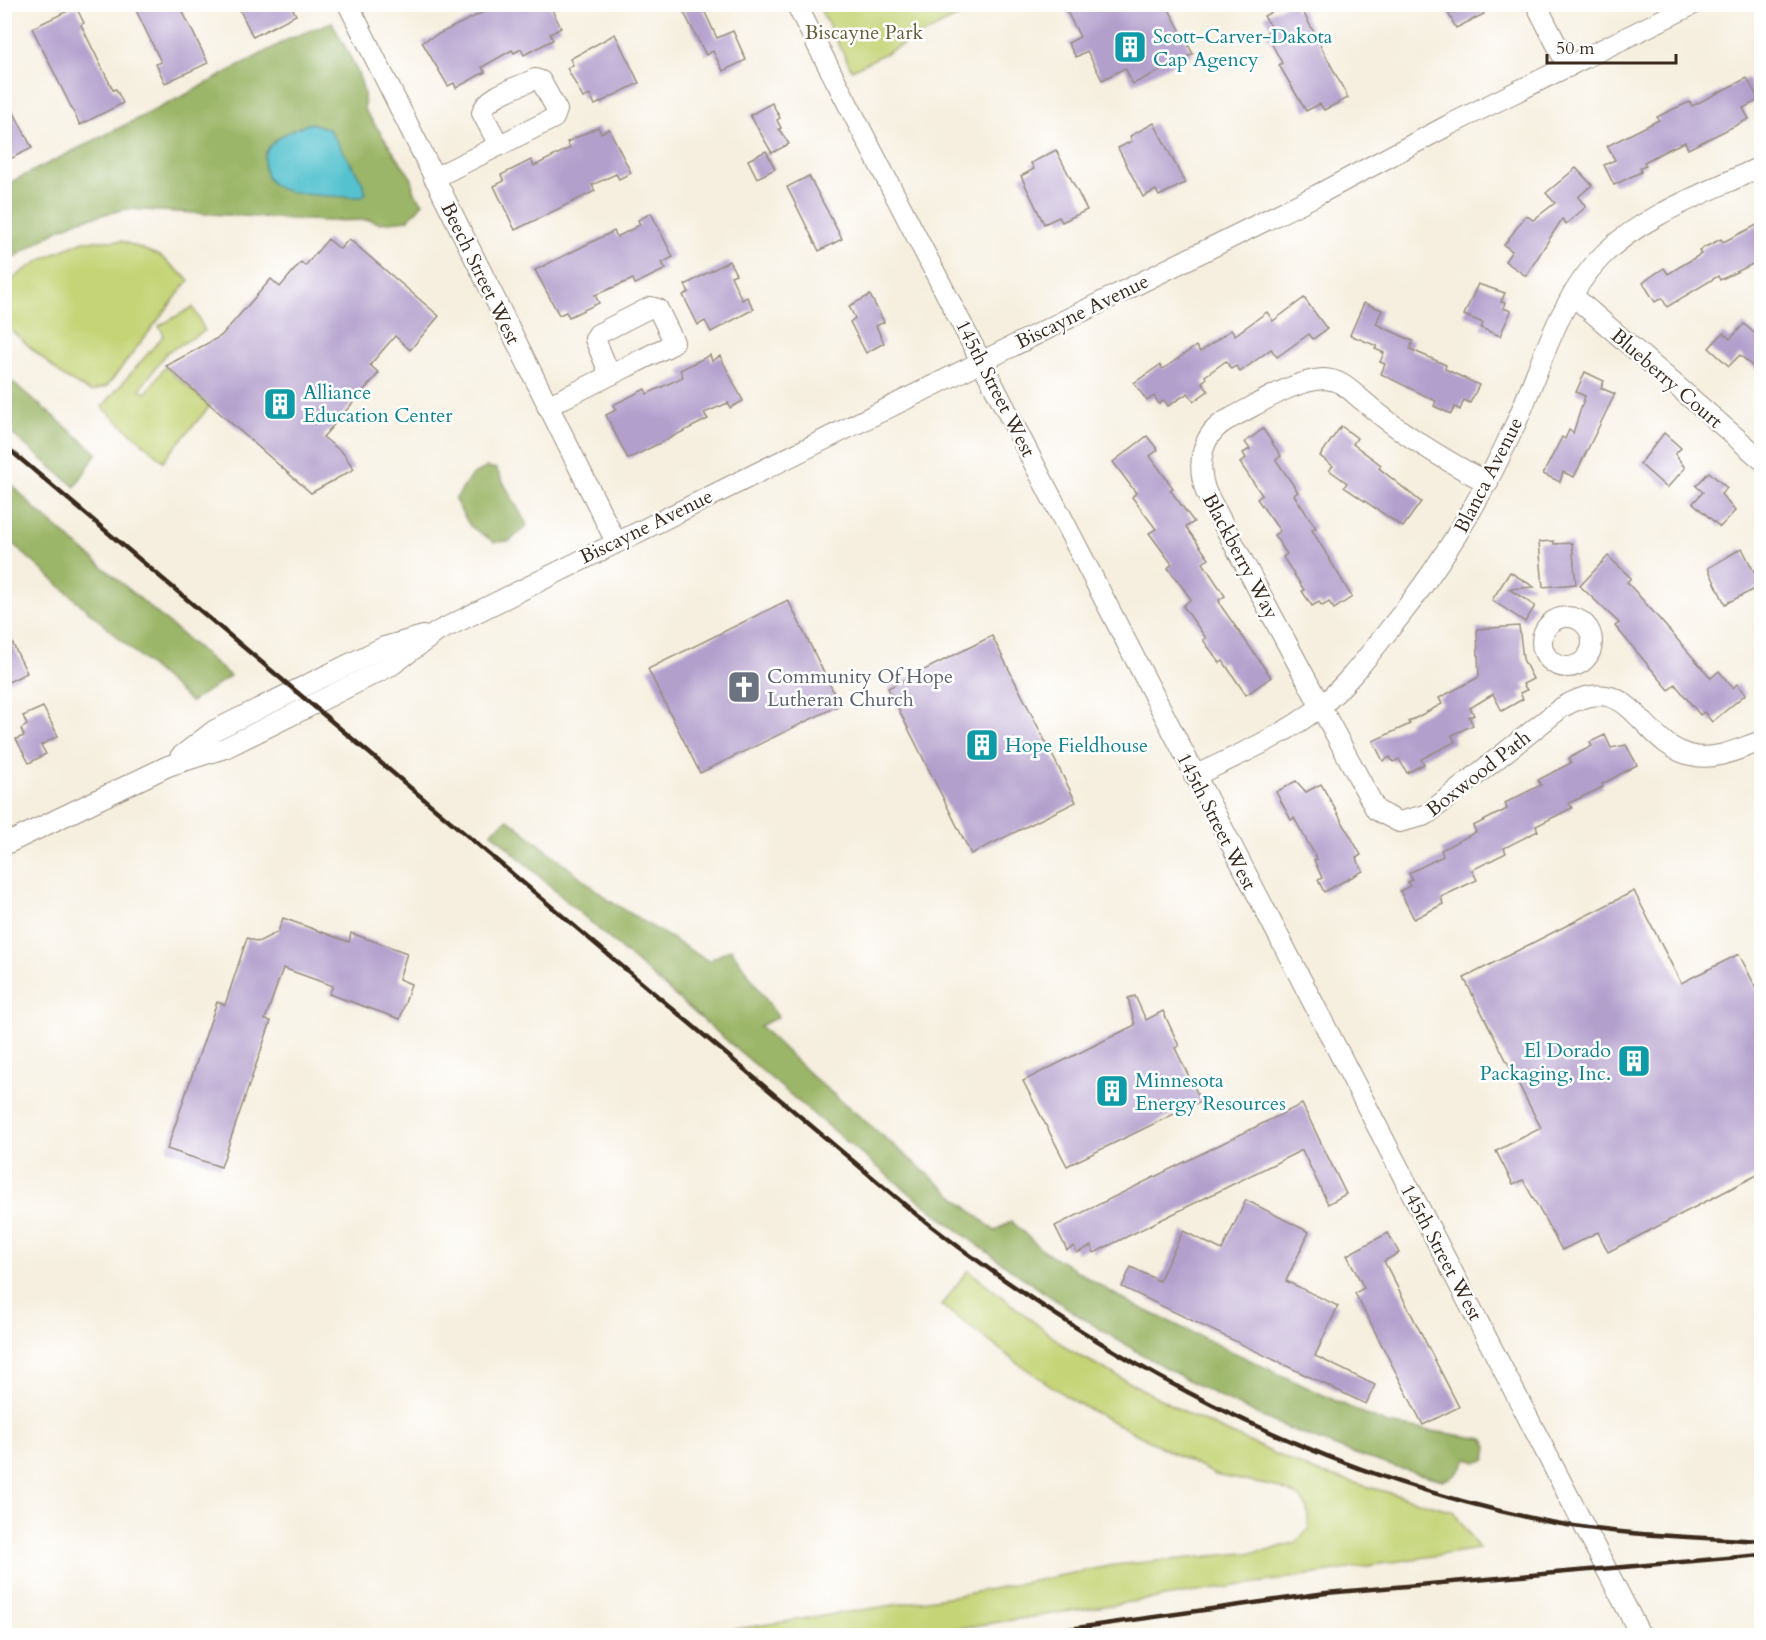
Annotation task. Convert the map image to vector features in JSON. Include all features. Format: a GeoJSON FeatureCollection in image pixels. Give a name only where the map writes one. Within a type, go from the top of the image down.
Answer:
{"type":"FeatureCollection","features":[{"type":"Feature","properties":{"kind":"street","name":"Beech Street West"},"geometry":{"type":"LineString","coordinates":[[348,4],[616,542]]}},
{"type":"Feature","properties":{"kind":"street","name":"145th Street West"},"geometry":{"type":"LineString","coordinates":[[796,4],[1641,1635]]}},
{"type":"Feature","properties":{"kind":"street"},"geometry":{"type":"LineString","coordinates":[[1536,4],[1568,67]]}},
{"type":"Feature","properties":{"kind":"street","name":"Biscayne Avenue"},"geometry":{"type":"LineString","coordinates":[[7,839],[168,765],[225,748],[322,700],[392,664],[436,632],[1317,195],[1449,125],[1694,4]]}},
{"type":"Feature","properties":{"kind":"street"},"geometry":{"type":"LineString","coordinates":[[434,178],[499,145]]}},
{"type":"Feature","properties":{"kind":"street","name":"Blanca Avenue"},"geometry":{"type":"LineString","coordinates":[[1194,776],[1293,724],[1320,706],[1343,685],[1402,614],[1449,551],[1488,483],[1572,295],[1587,272],[1624,238],[1667,212],[1761,166]]}},
{"type":"Feature","properties":{"kind":"street","name":"Blueberry Court"},"geometry":{"type":"LineString","coordinates":[[1572,295],[1761,460]]}},
{"type":"Feature","properties":{"kind":"street"},"geometry":{"type":"LineString","coordinates":[[546,405],[610,375]]}},
{"type":"Feature","properties":{"kind":"street","name":"Blackberry Way"},"geometry":{"type":"LineString","coordinates":[[1320,706],[1206,492],[1200,469],[1201,454],[1215,430],[1223,422],[1300,384],[1326,379],[1348,387],[1414,442],[1488,483]]}},
{"type":"Feature","properties":{"kind":"street"},"geometry":{"type":"LineString","coordinates":[[1574,667],[1584,696],[1598,694],[1617,699],[1634,710],[1662,740],[1685,753],[1696,756],[1722,755],[1761,741]]}},
{"type":"Feature","properties":{"kind":"street","name":"Boxwood Path"},"geometry":{"type":"LineString","coordinates":[[1320,706],[1376,810],[1391,819],[1409,821],[1426,815],[1561,708],[1584,696]]}},
{"type":"Feature","properties":{"kind":"green space","name":"Biscayne Park"},"geometry":{"type":"Polygon","coordinates":[[[818,5],[982,5],[852,70],[818,5]]]}},
{"type":"Feature","properties":{"kind":"green space"},"geometry":{"type":"Polygon","coordinates":[[[332,22],[359,76],[364,109],[412,179],[413,191],[423,203],[408,220],[379,223],[370,220],[326,221],[127,209],[80,220],[60,229],[5,263],[5,185],[187,94],[289,39],[332,22]]]}},
{"type":"Feature","properties":{"kind":"green space"},"geometry":{"type":"Polygon","coordinates":[[[84,241],[122,241],[160,256],[189,280],[107,386],[91,392],[64,377],[4,324],[5,287],[32,266],[84,241]]]}},
{"type":"Feature","properties":{"kind":"green space"},"geometry":{"type":"Polygon","coordinates":[[[193,307],[205,331],[167,352],[140,389],[146,393],[165,367],[210,406],[163,461],[102,407],[164,335],[159,326],[193,307]]]}},
{"type":"Feature","properties":{"kind":"green space"},"geometry":{"type":"Polygon","coordinates":[[[4,375],[97,453],[75,487],[5,428],[4,375]]]}},
{"type":"Feature","properties":{"kind":"green space"},"geometry":{"type":"Polygon","coordinates":[[[487,467],[496,469],[527,525],[510,541],[494,542],[470,526],[455,500],[471,476],[487,467]]]}},
{"type":"Feature","properties":{"kind":"green space"},"geometry":{"type":"Polygon","coordinates":[[[5,477],[34,508],[230,676],[191,702],[5,537],[5,477]]]}},
{"type":"Feature","properties":{"kind":"green space"},"geometry":{"type":"Polygon","coordinates":[[[508,819],[610,901],[708,961],[731,949],[778,1017],[760,1026],[813,1077],[995,1231],[1011,1221],[1041,1249],[1124,1300],[1387,1424],[1483,1439],[1488,1446],[1486,1460],[1477,1462],[1467,1459],[1458,1473],[1443,1480],[1346,1451],[1253,1413],[1164,1367],[1078,1315],[995,1258],[914,1196],[759,1068],[624,951],[491,832],[508,819]]]}},
{"type":"Feature","properties":{"kind":"green space"},"geometry":{"type":"Polygon","coordinates":[[[968,1270],[1071,1351],[1190,1415],[1313,1471],[1453,1511],[1479,1549],[914,1635],[698,1635],[966,1594],[1114,1565],[1267,1551],[1296,1542],[1309,1528],[1307,1508],[1300,1497],[1276,1487],[1215,1475],[1075,1402],[1022,1366],[941,1305],[968,1270]]]}},
{"type":"Feature","properties":{"kind":"water"},"geometry":{"type":"Polygon","coordinates":[[[311,123],[329,129],[362,181],[366,193],[362,197],[292,192],[271,183],[265,171],[264,161],[271,145],[285,134],[311,123]]]}},
{"type":"Feature","properties":{"kind":"building"},"geometry":{"type":"Polygon","coordinates":[[[133,4],[179,4],[208,63],[165,83],[156,64],[161,62],[133,4]]]}},
{"type":"Feature","properties":{"kind":"building"},"geometry":{"type":"Polygon","coordinates":[[[237,4],[290,4],[296,15],[253,37],[237,4]]]}},
{"type":"Feature","properties":{"kind":"building"},"geometry":{"type":"Polygon","coordinates":[[[500,4],[549,4],[561,28],[550,34],[553,40],[524,55],[521,49],[514,53],[512,50],[482,67],[485,72],[456,88],[454,83],[448,86],[422,42],[500,4]]]}},
{"type":"Feature","properties":{"kind":"building"},"geometry":{"type":"Polygon","coordinates":[[[692,4],[701,4],[717,38],[733,31],[746,60],[723,71],[713,51],[706,55],[682,9],[692,4]]]}},
{"type":"Feature","properties":{"kind":"building","name":"Scott-Carver-Dakota Cap Agency"},"geometry":{"type":"Polygon","coordinates":[[[1063,4],[1166,4],[1193,54],[1133,84],[1125,68],[1102,80],[1087,51],[1076,57],[1068,43],[1080,37],[1063,4]]]}},
{"type":"Feature","properties":{"kind":"building"},"geometry":{"type":"Polygon","coordinates":[[[1287,4],[1293,4],[1296,11],[1301,8],[1348,98],[1324,110],[1320,104],[1306,111],[1279,65],[1282,63],[1266,33],[1272,29],[1264,16],[1287,4]]]}},
{"type":"Feature","properties":{"kind":"building"},"geometry":{"type":"Polygon","coordinates":[[[1455,4],[1479,4],[1484,14],[1456,28],[1446,9],[1455,4]]]}},
{"type":"Feature","properties":{"kind":"building"},"geometry":{"type":"Polygon","coordinates":[[[76,7],[84,23],[81,25],[113,90],[116,89],[123,103],[80,125],[32,28],[76,7]]]}},
{"type":"Feature","properties":{"kind":"building"},"geometry":{"type":"Polygon","coordinates":[[[615,34],[639,83],[595,105],[590,95],[583,98],[567,68],[573,65],[570,59],[615,34]]]}},
{"type":"Feature","properties":{"kind":"building"},"geometry":{"type":"Polygon","coordinates":[[[1747,78],[1759,100],[1743,108],[1749,119],[1688,149],[1685,142],[1669,149],[1644,162],[1646,166],[1640,168],[1641,172],[1614,185],[1604,165],[1615,160],[1607,146],[1659,120],[1657,117],[1669,111],[1690,102],[1692,106],[1747,78]]]}},
{"type":"Feature","properties":{"kind":"building"},"geometry":{"type":"Polygon","coordinates":[[[4,93],[32,148],[4,162],[4,93]]]}},
{"type":"Feature","properties":{"kind":"building"},"geometry":{"type":"Polygon","coordinates":[[[772,103],[780,118],[777,120],[781,128],[779,129],[789,144],[772,153],[750,115],[772,103]]]}},
{"type":"Feature","properties":{"kind":"building"},"geometry":{"type":"Polygon","coordinates":[[[1154,123],[1185,183],[1159,196],[1156,190],[1143,197],[1118,148],[1132,141],[1130,136],[1154,123]]]}},
{"type":"Feature","properties":{"kind":"building"},"geometry":{"type":"Polygon","coordinates":[[[598,127],[601,133],[609,129],[631,173],[619,179],[616,174],[592,185],[595,191],[515,230],[494,186],[504,181],[501,175],[531,160],[534,166],[570,148],[567,142],[598,127]]]}},
{"type":"Feature","properties":{"kind":"building"},"geometry":{"type":"Polygon","coordinates":[[[1056,150],[1087,210],[1062,222],[1059,217],[1044,224],[1021,176],[1034,169],[1031,163],[1056,150]]]}},
{"type":"Feature","properties":{"kind":"building"},"geometry":{"type":"Polygon","coordinates":[[[766,151],[775,169],[757,178],[748,160],[766,151]]]}},
{"type":"Feature","properties":{"kind":"building"},"geometry":{"type":"Polygon","coordinates":[[[1576,168],[1592,185],[1578,197],[1586,207],[1566,224],[1562,219],[1526,276],[1505,261],[1512,251],[1504,245],[1526,215],[1533,220],[1555,203],[1546,193],[1576,168]]]}},
{"type":"Feature","properties":{"kind":"building"},"geometry":{"type":"Polygon","coordinates":[[[809,176],[842,239],[819,251],[787,187],[809,176]]]}},
{"type":"Feature","properties":{"kind":"building"},"geometry":{"type":"Polygon","coordinates":[[[651,213],[673,257],[662,263],[666,269],[635,284],[633,279],[595,295],[599,303],[569,317],[566,312],[559,315],[535,270],[614,231],[617,237],[640,225],[638,220],[651,213]]]}},
{"type":"Feature","properties":{"kind":"building"},"geometry":{"type":"Polygon","coordinates":[[[1761,223],[1761,260],[1720,280],[1718,276],[1667,307],[1662,298],[1655,302],[1643,283],[1664,268],[1668,274],[1701,254],[1699,251],[1705,247],[1721,239],[1723,242],[1761,223]]]}},
{"type":"Feature","properties":{"kind":"building","name":"Alliance Education Center"},"geometry":{"type":"Polygon","coordinates":[[[328,239],[340,249],[349,239],[439,316],[410,350],[395,336],[370,365],[379,373],[323,437],[343,453],[354,469],[311,493],[166,366],[221,336],[271,279],[280,287],[301,262],[305,266],[328,239]]]}},
{"type":"Feature","properties":{"kind":"building"},"geometry":{"type":"Polygon","coordinates":[[[729,261],[736,274],[731,276],[742,300],[747,297],[754,309],[711,332],[705,321],[698,325],[683,295],[689,292],[685,285],[729,261]]]}},
{"type":"Feature","properties":{"kind":"building"},"geometry":{"type":"Polygon","coordinates":[[[1478,284],[1505,293],[1501,302],[1505,303],[1503,308],[1511,311],[1500,336],[1481,328],[1483,323],[1464,315],[1478,284]]]}},
{"type":"Feature","properties":{"kind":"building"},"geometry":{"type":"Polygon","coordinates":[[[870,295],[884,322],[876,326],[884,343],[866,353],[850,322],[855,318],[849,306],[870,295]]]}},
{"type":"Feature","properties":{"kind":"building"},"geometry":{"type":"Polygon","coordinates":[[[1304,298],[1327,329],[1313,339],[1309,334],[1277,357],[1271,349],[1240,372],[1236,366],[1231,369],[1226,361],[1205,376],[1206,379],[1202,382],[1208,391],[1194,401],[1188,393],[1168,406],[1164,400],[1159,404],[1154,396],[1147,401],[1134,383],[1160,365],[1163,369],[1196,346],[1200,352],[1231,330],[1235,335],[1267,312],[1273,321],[1304,298]]]}},
{"type":"Feature","properties":{"kind":"building"},"geometry":{"type":"Polygon","coordinates":[[[1364,303],[1382,310],[1376,324],[1413,341],[1410,349],[1446,365],[1445,369],[1479,385],[1470,403],[1464,400],[1460,410],[1455,407],[1451,414],[1434,406],[1436,401],[1381,374],[1385,364],[1380,362],[1384,353],[1375,349],[1377,346],[1350,335],[1364,303]]]}},
{"type":"Feature","properties":{"kind":"building"},"geometry":{"type":"Polygon","coordinates":[[[1744,324],[1761,339],[1761,374],[1740,355],[1729,366],[1709,348],[1723,333],[1730,339],[1744,324]]]}},
{"type":"Feature","properties":{"kind":"building"},"geometry":{"type":"Polygon","coordinates":[[[710,355],[712,361],[720,356],[743,401],[730,408],[728,403],[704,413],[708,419],[628,459],[606,415],[616,410],[613,405],[645,389],[647,394],[683,377],[680,370],[710,355]]]}},
{"type":"Feature","properties":{"kind":"building"},"geometry":{"type":"Polygon","coordinates":[[[1585,372],[1604,381],[1601,388],[1615,394],[1574,477],[1563,472],[1560,482],[1543,474],[1562,437],[1565,439],[1569,430],[1573,433],[1585,396],[1576,392],[1585,372]]]}},
{"type":"Feature","properties":{"kind":"building"},"geometry":{"type":"Polygon","coordinates":[[[1341,426],[1357,438],[1353,444],[1381,465],[1379,468],[1421,502],[1403,527],[1344,487],[1347,483],[1329,470],[1333,466],[1320,456],[1341,426]]]}},
{"type":"Feature","properties":{"kind":"building"},"geometry":{"type":"Polygon","coordinates":[[[1263,429],[1281,456],[1276,460],[1298,492],[1294,495],[1316,528],[1312,530],[1352,597],[1334,609],[1329,602],[1322,606],[1319,602],[1312,606],[1302,591],[1304,590],[1283,557],[1287,554],[1274,535],[1280,531],[1257,499],[1262,495],[1240,463],[1246,458],[1243,453],[1250,449],[1245,442],[1263,429]]]}},
{"type":"Feature","properties":{"kind":"building"},"geometry":{"type":"Polygon","coordinates":[[[1664,433],[1681,448],[1675,454],[1685,468],[1667,488],[1640,464],[1664,433]]]}},
{"type":"Feature","properties":{"kind":"building"},"geometry":{"type":"Polygon","coordinates":[[[1147,436],[1158,450],[1150,456],[1173,488],[1170,490],[1194,522],[1186,527],[1209,559],[1203,563],[1225,596],[1219,600],[1221,606],[1271,677],[1246,695],[1223,661],[1220,663],[1203,640],[1206,638],[1183,606],[1191,599],[1168,568],[1172,564],[1149,533],[1156,529],[1132,497],[1136,493],[1113,462],[1147,436]]]}},
{"type":"Feature","properties":{"kind":"building"},"geometry":{"type":"Polygon","coordinates":[[[1709,472],[1727,488],[1721,494],[1735,511],[1720,527],[1693,503],[1703,492],[1696,486],[1709,472]]]}},
{"type":"Feature","properties":{"kind":"building"},"geometry":{"type":"Polygon","coordinates":[[[1554,541],[1554,544],[1572,543],[1576,584],[1543,587],[1539,542],[1554,541]]]}},
{"type":"Feature","properties":{"kind":"building"},"geometry":{"type":"Polygon","coordinates":[[[1742,548],[1761,586],[1725,604],[1708,568],[1742,548]]]}},
{"type":"Feature","properties":{"kind":"building"},"geometry":{"type":"Polygon","coordinates":[[[1608,556],[1631,578],[1627,582],[1711,678],[1719,671],[1733,688],[1737,684],[1746,694],[1712,722],[1704,712],[1700,715],[1675,684],[1669,690],[1615,626],[1619,623],[1580,586],[1608,556]]]}},
{"type":"Feature","properties":{"kind":"building"},"geometry":{"type":"Polygon","coordinates":[[[1510,572],[1534,587],[1509,589],[1535,606],[1525,622],[1492,600],[1510,572]]]}},
{"type":"Feature","properties":{"kind":"building","name":"Community Of Hope Lutheran Church"},"geometry":{"type":"Polygon","coordinates":[[[788,600],[840,705],[700,773],[648,669],[788,600]]]}},
{"type":"Feature","properties":{"kind":"building"},"geometry":{"type":"Polygon","coordinates":[[[4,626],[27,673],[4,684],[4,626]]]}},
{"type":"Feature","properties":{"kind":"building"},"geometry":{"type":"Polygon","coordinates":[[[1519,626],[1523,659],[1533,679],[1523,684],[1527,690],[1520,693],[1523,699],[1502,711],[1493,694],[1470,708],[1474,715],[1469,717],[1473,725],[1452,735],[1455,742],[1421,759],[1424,764],[1407,773],[1399,759],[1393,762],[1390,757],[1383,761],[1373,741],[1410,724],[1408,722],[1442,704],[1439,698],[1479,677],[1477,629],[1519,626]]]}},
{"type":"Feature","properties":{"kind":"building","name":"Hope Fieldhouse"},"geometry":{"type":"Polygon","coordinates":[[[992,636],[1076,802],[971,854],[888,688],[992,636]]]}},
{"type":"Feature","properties":{"kind":"building"},"geometry":{"type":"Polygon","coordinates":[[[43,707],[58,736],[41,745],[46,754],[29,763],[16,739],[24,736],[21,729],[27,725],[23,716],[43,707]]]}},
{"type":"Feature","properties":{"kind":"building"},"geometry":{"type":"Polygon","coordinates":[[[1605,735],[1611,748],[1626,745],[1637,765],[1602,784],[1603,787],[1569,803],[1572,808],[1536,826],[1538,831],[1504,848],[1506,853],[1472,870],[1477,880],[1441,897],[1443,904],[1414,919],[1400,891],[1410,886],[1408,882],[1412,880],[1409,873],[1443,856],[1441,850],[1476,832],[1473,826],[1507,809],[1505,803],[1541,785],[1538,780],[1571,763],[1569,758],[1592,746],[1590,742],[1605,735]]]}},
{"type":"Feature","properties":{"kind":"building"},"geometry":{"type":"Polygon","coordinates":[[[1296,781],[1306,792],[1321,784],[1361,855],[1356,858],[1363,871],[1324,892],[1318,880],[1322,878],[1314,860],[1317,859],[1294,818],[1291,820],[1276,792],[1296,781]]]}},
{"type":"Feature","properties":{"kind":"building","name":"El Dorado Packaging, Inc."},"geometry":{"type":"Polygon","coordinates":[[[1634,891],[1681,983],[1739,954],[1761,998],[1761,1173],[1608,1252],[1598,1232],[1562,1250],[1523,1180],[1513,1184],[1496,1151],[1541,1128],[1464,978],[1634,891]]]}},
{"type":"Feature","properties":{"kind":"building"},"geometry":{"type":"Polygon","coordinates":[[[283,918],[349,942],[351,933],[407,953],[399,979],[411,984],[400,1019],[329,994],[333,986],[283,968],[265,1020],[271,1021],[221,1167],[167,1149],[217,1002],[225,1005],[247,938],[258,942],[278,932],[283,918]]]}},
{"type":"Feature","properties":{"kind":"building","name":"Minnesota Energy Resources"},"geometry":{"type":"Polygon","coordinates":[[[1135,996],[1146,1020],[1163,1011],[1179,1046],[1175,1048],[1201,1101],[1067,1166],[1023,1081],[1135,1025],[1128,998],[1135,996]]]}},
{"type":"Feature","properties":{"kind":"building"},"geometry":{"type":"Polygon","coordinates":[[[1302,1104],[1346,1194],[1328,1204],[1302,1150],[1094,1253],[1091,1246],[1077,1253],[1074,1246],[1067,1250],[1055,1226],[1302,1104]]]}},
{"type":"Feature","properties":{"kind":"building"},"geometry":{"type":"Polygon","coordinates":[[[1246,1200],[1309,1232],[1286,1281],[1338,1306],[1315,1356],[1375,1385],[1366,1404],[1122,1287],[1131,1267],[1159,1281],[1183,1231],[1222,1250],[1246,1200]]]}},
{"type":"Feature","properties":{"kind":"building"},"geometry":{"type":"Polygon","coordinates":[[[1388,1233],[1399,1253],[1384,1261],[1459,1407],[1423,1425],[1355,1293],[1364,1288],[1347,1255],[1388,1233]]]}},
{"type":"Feature","properties":{"kind":"railway"},"geometry":{"type":"LineString","coordinates":[[4,445],[917,1215],[989,1269],[1062,1318],[1136,1364],[1213,1405],[1292,1442],[1373,1473],[1458,1500],[1571,1526],[1653,1535],[1762,1541]]}},
{"type":"Feature","properties":{"kind":"railway"},"geometry":{"type":"LineString","coordinates":[[1019,1636],[1326,1593],[1762,1555]]}},
{"type":"Feature","properties":{"kind":"place","name":"Scott-Carver-Dakota Cap Agency"},"geometry":{"type":"Point","coordinates":[1130,47]}},
{"type":"Feature","properties":{"kind":"place","name":"Alliance Education Center"},"geometry":{"type":"Point","coordinates":[280,404]}},
{"type":"Feature","properties":{"kind":"place","name":"Community Of Hope Lutheran Church"},"geometry":{"type":"Point","coordinates":[744,687]}},
{"type":"Feature","properties":{"kind":"place","name":"Hope Fieldhouse"},"geometry":{"type":"Point","coordinates":[982,745]}},
{"type":"Feature","properties":{"kind":"place","name":"El Dorado Packaging, Inc."},"geometry":{"type":"Point","coordinates":[1634,1061]}},
{"type":"Feature","properties":{"kind":"place","name":"Minnesota Energy Resources"},"geometry":{"type":"Point","coordinates":[1112,1091]}}]}
